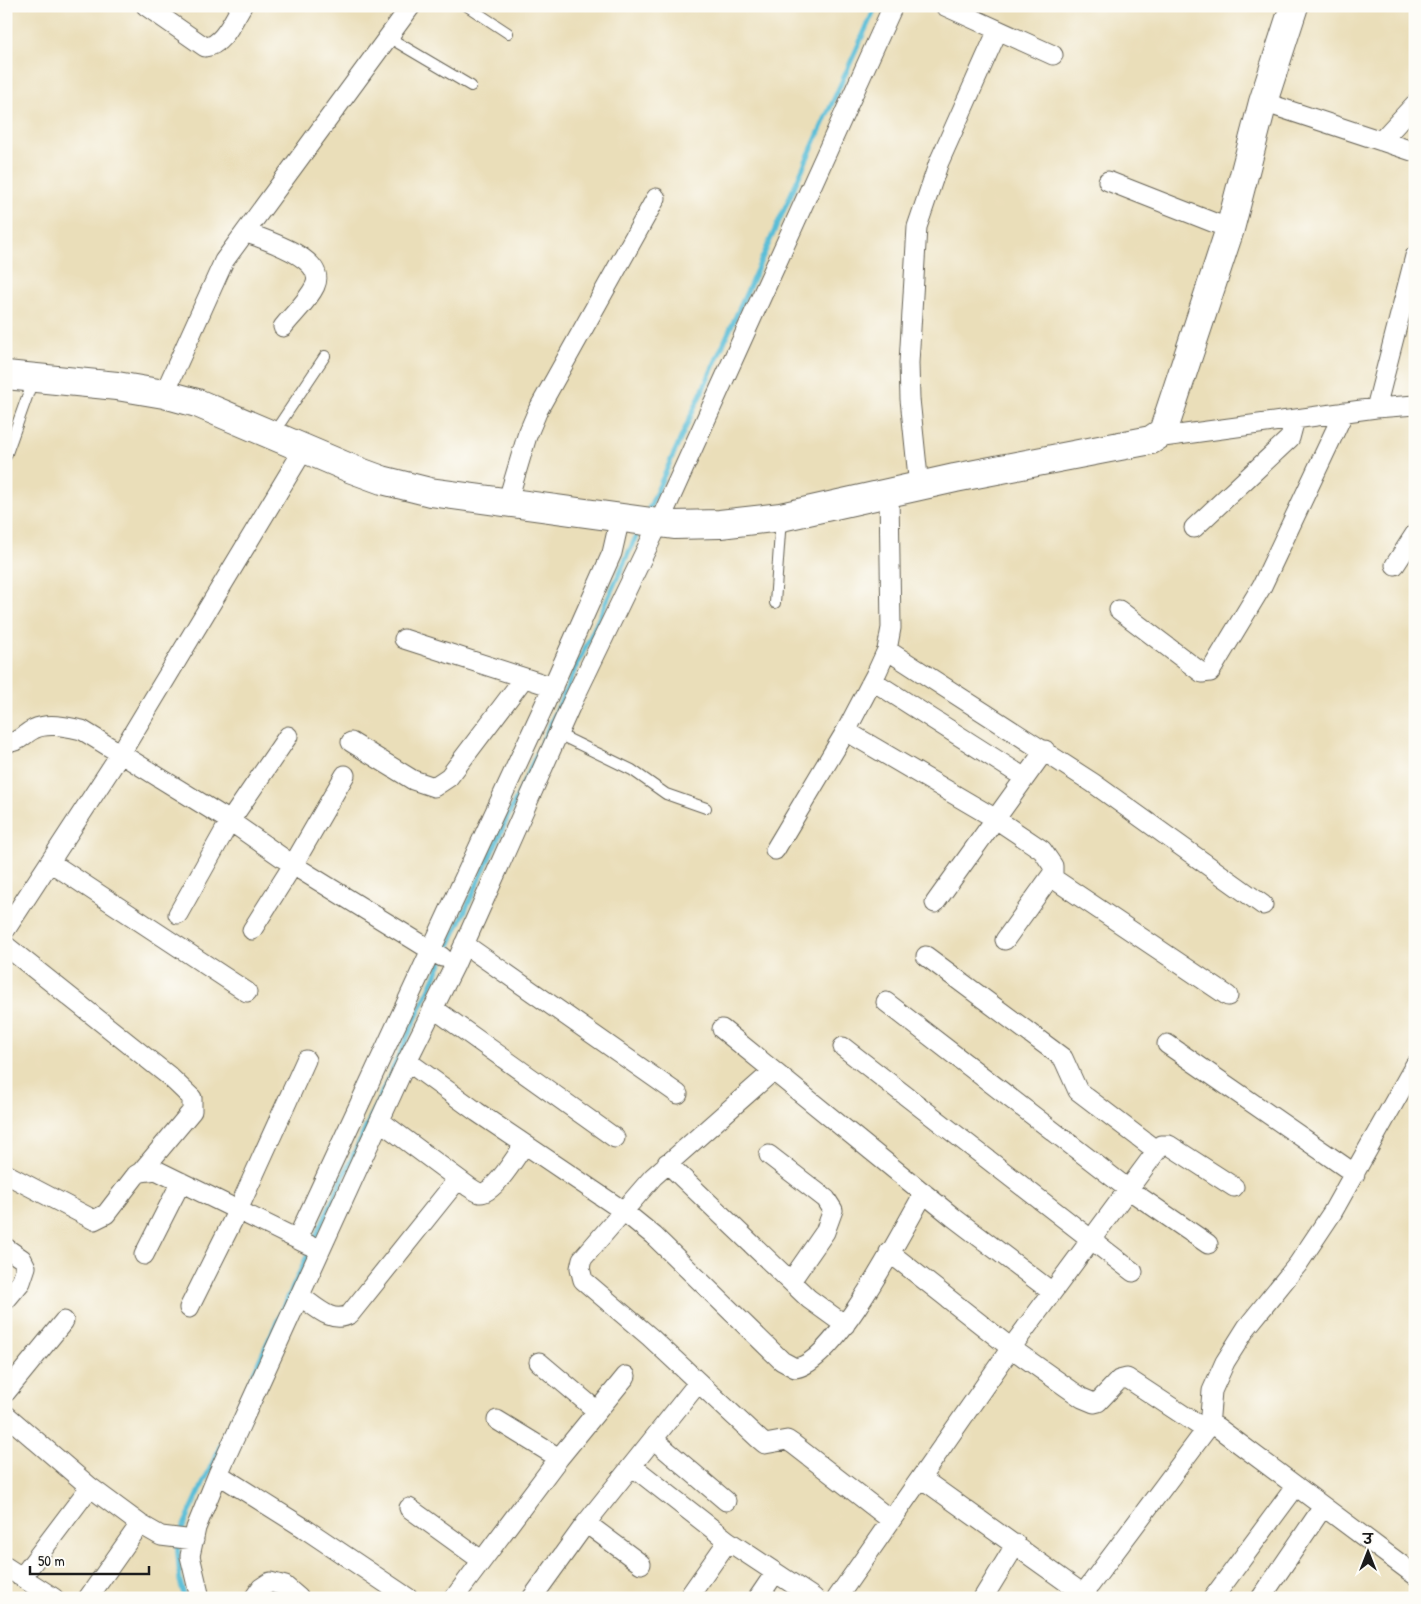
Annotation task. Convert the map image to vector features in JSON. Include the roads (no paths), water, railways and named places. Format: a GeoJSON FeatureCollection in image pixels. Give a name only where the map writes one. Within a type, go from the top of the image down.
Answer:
{"type":"FeatureCollection","features":[{"type":"Feature","properties":{"kind":"street"},"geometry":{"type":"LineString","coordinates":[[146,6],[205,47],[212,47],[221,39],[242,6]]}},
{"type":"Feature","properties":{"kind":"street"},"geometry":{"type":"LineString","coordinates":[[164,394],[224,261],[410,6]]}},
{"type":"Feature","properties":{"kind":"street"},"geometry":{"type":"LineString","coordinates":[[309,1245],[380,1121],[433,1008],[443,958],[464,944],[558,734],[638,521],[893,6]]}},
{"type":"Feature","properties":{"kind":"street"},"geometry":{"type":"LineString","coordinates":[[945,6],[1053,56]]}},
{"type":"Feature","properties":{"kind":"street"},"geometry":{"type":"LineString","coordinates":[[1156,438],[1163,432],[1230,229],[1263,102],[1294,6]]}},
{"type":"Feature","properties":{"kind":"street"},"geometry":{"type":"LineString","coordinates":[[919,487],[910,399],[909,363],[917,227],[939,162],[998,30]]}},
{"type":"Feature","properties":{"kind":"street"},"geometry":{"type":"LineString","coordinates":[[1263,102],[1415,152]]}},
{"type":"Feature","properties":{"kind":"street"},"geometry":{"type":"LineString","coordinates":[[1381,140],[1415,104]]}},
{"type":"Feature","properties":{"kind":"street"},"geometry":{"type":"LineString","coordinates":[[1108,181],[1230,229]]}},
{"type":"Feature","properties":{"kind":"street"},"geometry":{"type":"LineString","coordinates":[[507,503],[527,436],[538,410],[656,198]]}},
{"type":"Feature","properties":{"kind":"street"},"geometry":{"type":"LineString","coordinates":[[245,232],[298,255],[315,268],[317,276],[315,286],[283,327]]}},
{"type":"Feature","properties":{"kind":"street"},"geometry":{"type":"LineString","coordinates":[[1376,408],[1415,256]]}},
{"type":"Feature","properties":{"kind":"street"},"geometry":{"type":"LineString","coordinates":[[6,375],[116,386],[197,402],[304,449],[382,480],[430,492],[638,521],[720,524],[781,517],[1156,438],[1344,412],[1415,405]]}},
{"type":"Feature","properties":{"kind":"street"},"geometry":{"type":"LineString","coordinates":[[1119,610],[1202,673],[1210,672],[1262,586],[1344,412]]}},
{"type":"Feature","properties":{"kind":"street"},"geometry":{"type":"LineString","coordinates":[[1194,528],[1290,438],[1295,419]]}},
{"type":"Feature","properties":{"kind":"street"},"geometry":{"type":"LineString","coordinates":[[6,929],[121,753],[304,449]]}},
{"type":"Feature","properties":{"kind":"street"},"geometry":{"type":"LineString","coordinates":[[776,850],[846,731],[873,681],[887,650],[891,628],[889,494]]}},
{"type":"Feature","properties":{"kind":"street"},"geometry":{"type":"LineString","coordinates":[[183,1539],[218,1474],[300,1296],[309,1245],[443,958],[553,687],[612,553],[638,521]]}},
{"type":"Feature","properties":{"kind":"street"},"geometry":{"type":"LineString","coordinates":[[1395,565],[1415,534]]}},
{"type":"Feature","properties":{"kind":"street"},"geometry":{"type":"LineString","coordinates":[[404,639],[553,687]]}},
{"type":"Feature","properties":{"kind":"street"},"geometry":{"type":"LineString","coordinates":[[887,650],[1045,750],[1263,905]]}},
{"type":"Feature","properties":{"kind":"street"},"geometry":{"type":"LineString","coordinates":[[351,742],[424,786],[434,787],[449,777],[524,678]]}},
{"type":"Feature","properties":{"kind":"street"},"geometry":{"type":"LineString","coordinates":[[873,681],[1026,778]]}},
{"type":"Feature","properties":{"kind":"street"},"geometry":{"type":"LineString","coordinates":[[6,742],[14,742],[36,728],[56,726],[82,730],[230,821],[294,865],[443,958]]}},
{"type":"Feature","properties":{"kind":"street"},"geometry":{"type":"LineString","coordinates":[[846,731],[996,819],[1042,850],[1049,857],[1053,866],[1051,877],[1005,940]]}},
{"type":"Feature","properties":{"kind":"street"},"geometry":{"type":"LineString","coordinates":[[178,914],[230,821],[288,736]]}},
{"type":"Feature","properties":{"kind":"street"},"geometry":{"type":"LineString","coordinates":[[935,903],[1045,750]]}},
{"type":"Feature","properties":{"kind":"street"},"geometry":{"type":"LineString","coordinates":[[252,930],[294,865],[345,775]]}},
{"type":"Feature","properties":{"kind":"street"},"geometry":{"type":"LineString","coordinates":[[50,862],[247,992]]}},
{"type":"Feature","properties":{"kind":"street"},"geometry":{"type":"LineString","coordinates":[[1051,877],[1228,996]]}},
{"type":"Feature","properties":{"kind":"street"},"geometry":{"type":"LineString","coordinates":[[464,944],[678,1094]]}},
{"type":"Feature","properties":{"kind":"street"},"geometry":{"type":"LineString","coordinates":[[6,946],[169,1076],[192,1098],[192,1111],[141,1172],[136,1175],[106,1214],[94,1220],[6,1174]]}},
{"type":"Feature","properties":{"kind":"street"},"geometry":{"type":"LineString","coordinates":[[926,956],[1063,1058],[1078,1091],[1157,1151]]}},
{"type":"Feature","properties":{"kind":"street"},"geometry":{"type":"LineString","coordinates":[[886,1002],[1128,1189],[1208,1244]]}},
{"type":"Feature","properties":{"kind":"street"},"geometry":{"type":"LineString","coordinates":[[433,1008],[615,1138]]}},
{"type":"Feature","properties":{"kind":"street"},"geometry":{"type":"LineString","coordinates":[[722,1028],[924,1193],[1052,1292]]}},
{"type":"Feature","properties":{"kind":"street"},"geometry":{"type":"LineString","coordinates":[[1167,1044],[1355,1174]]}},
{"type":"Feature","properties":{"kind":"street"},"geometry":{"type":"LineString","coordinates":[[843,1047],[1133,1272]]}},
{"type":"Feature","properties":{"kind":"street"},"geometry":{"type":"LineString","coordinates":[[189,1308],[238,1210],[306,1060]]}},
{"type":"Feature","properties":{"kind":"street"},"geometry":{"type":"LineString","coordinates":[[407,1061],[524,1145],[586,1184],[622,1210],[654,1236],[790,1366],[802,1368],[811,1363],[845,1325],[858,1307],[924,1193]]}},
{"type":"Feature","properties":{"kind":"street"},"geometry":{"type":"LineString","coordinates":[[921,1478],[1087,1596],[1207,1429],[1212,1391],[1225,1362],[1247,1327],[1298,1264],[1355,1174],[1415,1065]]}},
{"type":"Feature","properties":{"kind":"street"},"geometry":{"type":"LineString","coordinates":[[773,1071],[667,1163],[622,1210],[582,1259],[580,1268],[583,1280],[758,1439],[765,1444],[787,1440],[891,1520]]}},
{"type":"Feature","properties":{"kind":"street"},"geometry":{"type":"LineString","coordinates":[[380,1121],[480,1193],[488,1192],[524,1145]]}},
{"type":"Feature","properties":{"kind":"street"},"geometry":{"type":"LineString","coordinates":[[837,1598],[1011,1348],[1157,1151],[1164,1144],[1169,1145],[1234,1187]]}},
{"type":"Feature","properties":{"kind":"street"},"geometry":{"type":"LineString","coordinates":[[768,1155],[826,1199],[833,1210],[825,1232],[791,1281]]}},
{"type":"Feature","properties":{"kind":"street"},"geometry":{"type":"LineString","coordinates":[[667,1163],[809,1299],[845,1325]]}},
{"type":"Feature","properties":{"kind":"street"},"geometry":{"type":"LineString","coordinates":[[141,1172],[156,1170],[309,1245]]}},
{"type":"Feature","properties":{"kind":"street"},"geometry":{"type":"LineString","coordinates":[[300,1296],[331,1317],[344,1318],[350,1314],[458,1179]]}},
{"type":"Feature","properties":{"kind":"street"},"geometry":{"type":"LineString","coordinates":[[144,1255],[181,1182]]}},
{"type":"Feature","properties":{"kind":"street"},"geometry":{"type":"LineString","coordinates":[[6,1248],[22,1259],[26,1267],[21,1282],[6,1300]]}},
{"type":"Feature","properties":{"kind":"street"},"geometry":{"type":"LineString","coordinates":[[889,1252],[1011,1348],[1089,1402],[1098,1402],[1119,1380],[1127,1378],[1207,1429],[1217,1428],[1415,1575]]}},
{"type":"Feature","properties":{"kind":"street"},"geometry":{"type":"LineString","coordinates":[[6,1392],[64,1321]]}},
{"type":"Feature","properties":{"kind":"street"},"geometry":{"type":"LineString","coordinates":[[539,1362],[597,1411]]}},
{"type":"Feature","properties":{"kind":"street"},"geometry":{"type":"LineString","coordinates":[[454,1598],[559,1458],[626,1376]]}},
{"type":"Feature","properties":{"kind":"street"},"geometry":{"type":"LineString","coordinates":[[532,1598],[586,1523],[698,1383]]}},
{"type":"Feature","properties":{"kind":"street"},"geometry":{"type":"LineString","coordinates":[[6,1415],[90,1487],[140,1524],[154,1533],[183,1539]]}},
{"type":"Feature","properties":{"kind":"street"},"geometry":{"type":"LineString","coordinates":[[497,1420],[559,1458]]}},
{"type":"Feature","properties":{"kind":"street"},"geometry":{"type":"LineString","coordinates":[[653,1439],[726,1501]]}},
{"type":"Feature","properties":{"kind":"street"},"geometry":{"type":"LineString","coordinates":[[632,1466],[728,1541],[814,1598]]}},
{"type":"Feature","properties":{"kind":"street"},"geometry":{"type":"LineString","coordinates":[[218,1474],[383,1591],[408,1598]]}},
{"type":"Feature","properties":{"kind":"street"},"geometry":{"type":"LineString","coordinates":[[1213,1598],[1296,1486]]}},
{"type":"Feature","properties":{"kind":"street"},"geometry":{"type":"LineString","coordinates":[[22,1577],[90,1487]]}},
{"type":"Feature","properties":{"kind":"street"},"geometry":{"type":"LineString","coordinates":[[1261,1598],[1323,1507]]}},
{"type":"Feature","properties":{"kind":"street"},"geometry":{"type":"LineString","coordinates":[[409,1508],[481,1560]]}},
{"type":"Feature","properties":{"kind":"street"},"geometry":{"type":"LineString","coordinates":[[586,1523],[641,1564]]}},
{"type":"Feature","properties":{"kind":"street"},"geometry":{"type":"LineString","coordinates":[[88,1598],[140,1524]]}},
{"type":"Feature","properties":{"kind":"street"},"geometry":{"type":"LineString","coordinates":[[183,1539],[190,1556],[200,1598]]}},
{"type":"Feature","properties":{"kind":"street"},"geometry":{"type":"LineString","coordinates":[[688,1598],[728,1541]]}},
{"type":"Feature","properties":{"kind":"street"},"geometry":{"type":"LineString","coordinates":[[983,1598],[1016,1544]]}},
{"type":"Feature","properties":{"kind":"street"},"geometry":{"type":"LineString","coordinates":[[6,1567],[54,1598]]}},
{"type":"Feature","properties":{"kind":"street"},"geometry":{"type":"LineString","coordinates":[[758,1598],[775,1573]]}},
{"type":"Feature","properties":{"kind":"street"},"geometry":{"type":"LineString","coordinates":[[254,1598],[261,1588],[270,1582],[285,1586],[299,1598]]}},
{"type":"Feature","properties":{"kind":"lane"},"geometry":{"type":"LineString","coordinates":[[467,6],[508,33]]}},
{"type":"Feature","properties":{"kind":"lane"},"geometry":{"type":"LineString","coordinates":[[388,37],[471,86]]}},
{"type":"Feature","properties":{"kind":"lane"},"geometry":{"type":"LineString","coordinates":[[273,435],[325,356]]}},
{"type":"Feature","properties":{"kind":"lane"},"geometry":{"type":"LineString","coordinates":[[6,456],[33,379]]}},
{"type":"Feature","properties":{"kind":"lane"},"geometry":{"type":"LineString","coordinates":[[775,604],[781,517]]}},
{"type":"Feature","properties":{"kind":"lane"},"geometry":{"type":"LineString","coordinates":[[558,734],[632,770],[666,794],[706,808]]}},
{"type":"Feature","properties":{"kind":"waterway"},"geometry":{"type":"LineString","coordinates":[[647,513],[876,6]]}},
{"type":"Feature","properties":{"kind":"waterway"},"geometry":{"type":"LineString","coordinates":[[180,1534],[640,528]]}},
{"type":"Feature","properties":{"kind":"waterway"},"geometry":{"type":"LineString","coordinates":[[177,1542],[180,1581],[185,1598]]}}]}
